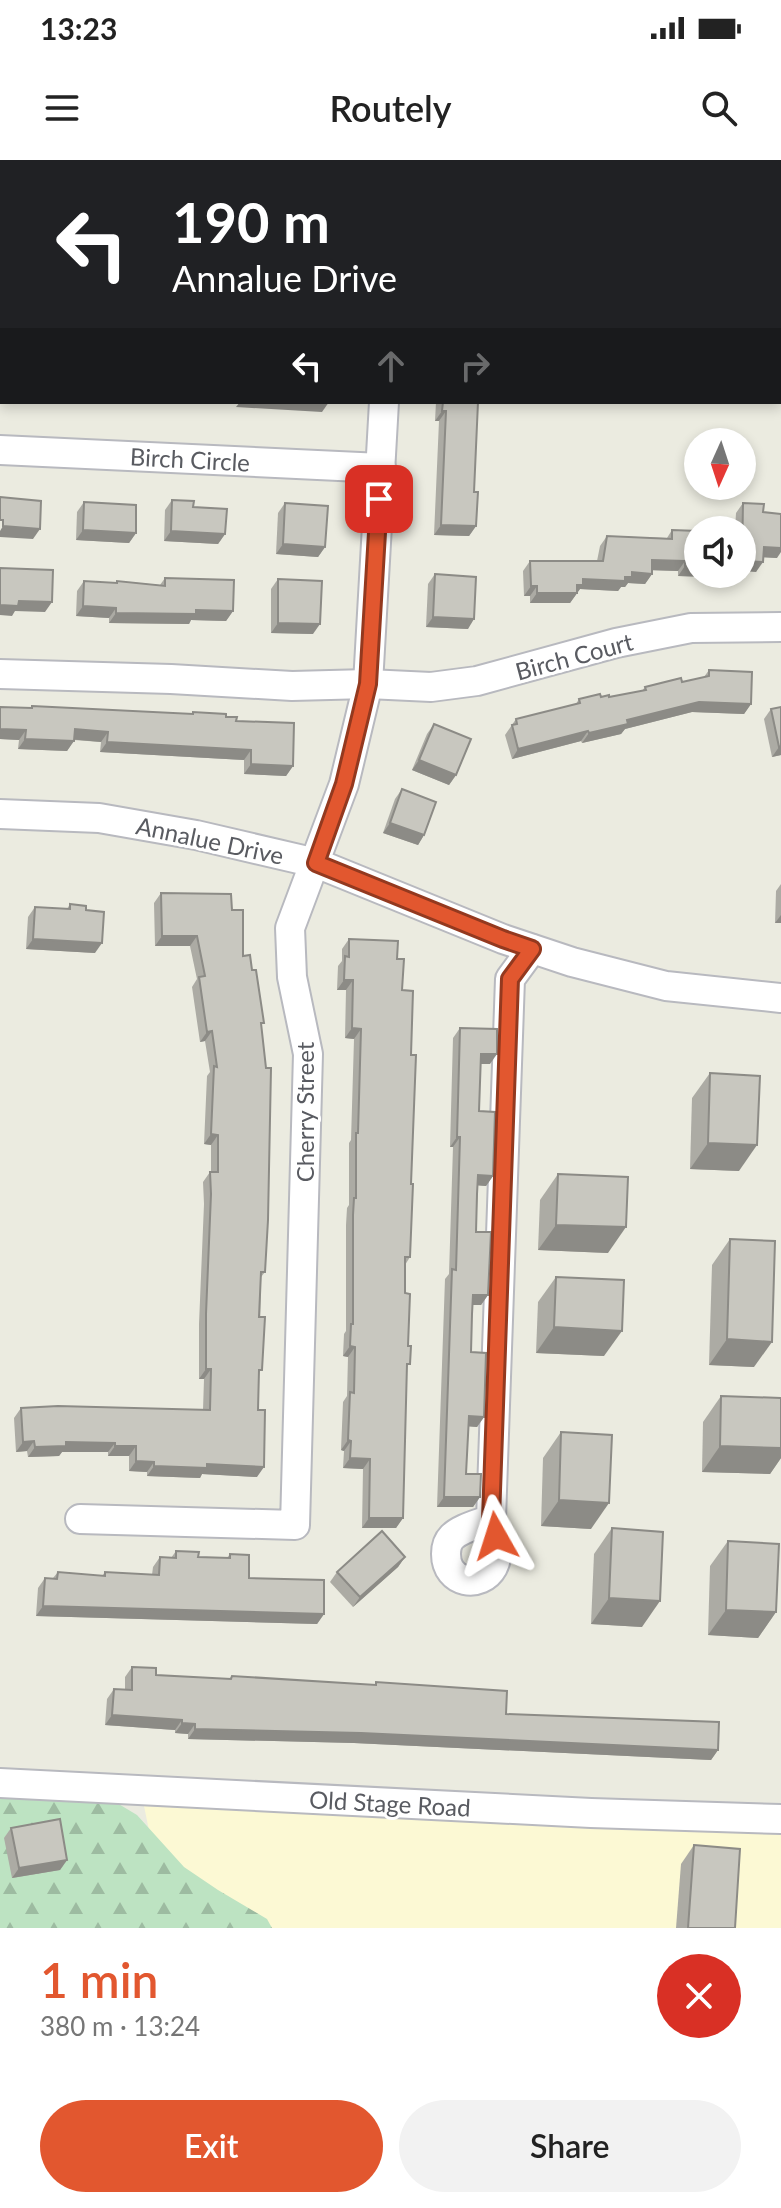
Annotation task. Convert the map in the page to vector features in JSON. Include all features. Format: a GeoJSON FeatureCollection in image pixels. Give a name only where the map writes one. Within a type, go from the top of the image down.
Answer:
{"type":"FeatureCollection","features":[{"type":"Feature","properties":{"kind":"street","name":"Cherry Street"},"geometry":{"type":"LineString","coordinates":[[80,1519],[295,1525],[308,1054],[292,977],[290,928],[344,784],[368,684],[384,404]]}},
{"type":"Feature","properties":{"kind":"street","name":"Birch Circle"},"geometry":{"type":"LineString","coordinates":[[0,450],[381,468]]}},
{"type":"Feature","properties":{"kind":"street","name":"Birch Court"},"geometry":{"type":"LineString","coordinates":[[368,684],[431,687],[477,681],[616,643],[691,628],[781,627]]}},
{"type":"Feature","properties":{"kind":"street"},"geometry":{"type":"LineString","coordinates":[[0,674],[292,686],[368,684]]}},
{"type":"Feature","properties":{"kind":"street","name":"Annalue Drive"},"geometry":{"type":"LineString","coordinates":[[0,814],[99,818],[196,835],[316,863],[503,939],[572,962],[666,986],[781,998]]}},
{"type":"Feature","properties":{"kind":"street"},"geometry":{"type":"LineString","coordinates":[[491,1519],[510,979],[532,949]]}},
{"type":"Feature","properties":{"kind":"street","name":"Old Stage Road"},"geometry":{"type":"LineString","coordinates":[[0,1783],[591,1813],[781,1819]]}},
{"type":"Feature","properties":{"kind":"shaded area"},"geometry":{"type":"Polygon","coordinates":[[[144,1806],[781,1831],[781,1928],[169,1928],[144,1806]]]}},
{"type":"Feature","properties":{"kind":"green space"},"geometry":{"type":"Polygon","coordinates":[[[0,1799],[112,1800],[137,1815],[184,1867],[267,1919],[272,1928],[0,1928],[0,1799]]]}},
{"type":"Feature","properties":{"kind":"building"},"geometry":{"type":"Polygon","coordinates":[[[443,404],[478,404],[474,492],[478,492],[476,526],[441,525],[446,411],[442,411],[443,404]]]}},
{"type":"Feature","properties":{"kind":"building"},"geometry":{"type":"Polygon","coordinates":[[[0,497],[41,501],[40,529],[3,526],[0,497]]]}},
{"type":"Feature","properties":{"kind":"building"},"geometry":{"type":"Polygon","coordinates":[[[172,500],[194,501],[193,507],[227,509],[225,534],[171,531],[172,500]]]}},
{"type":"Feature","properties":{"kind":"building"},"geometry":{"type":"Polygon","coordinates":[[[84,502],[136,505],[136,533],[83,530],[84,502]]]}},
{"type":"Feature","properties":{"kind":"building"},"geometry":{"type":"Polygon","coordinates":[[[285,503],[328,506],[325,547],[283,544],[285,503]]]}},
{"type":"Feature","properties":{"kind":"building"},"geometry":{"type":"Polygon","coordinates":[[[743,503],[764,504],[763,512],[781,514],[781,548],[764,547],[763,562],[756,562],[756,516],[743,516],[743,503]]]}},
{"type":"Feature","properties":{"kind":"building"},"geometry":{"type":"Polygon","coordinates":[[[672,530],[684,530],[684,561],[652,560],[652,574],[632,572],[632,577],[625,577],[625,581],[583,579],[583,585],[577,585],[577,593],[537,593],[537,586],[531,586],[530,561],[603,561],[607,536],[672,539],[672,530]]]}},
{"type":"Feature","properties":{"kind":"building"},"geometry":{"type":"Polygon","coordinates":[[[0,568],[53,570],[52,602],[19,601],[18,606],[0,605],[0,568]]]}},
{"type":"Feature","properties":{"kind":"building"},"geometry":{"type":"Polygon","coordinates":[[[435,574],[476,577],[474,619],[433,617],[435,574]]]}},
{"type":"Feature","properties":{"kind":"building"},"geometry":{"type":"Polygon","coordinates":[[[165,578],[234,580],[233,611],[116,613],[116,608],[83,606],[84,581],[165,586],[165,578]]]}},
{"type":"Feature","properties":{"kind":"building"},"geometry":{"type":"Polygon","coordinates":[[[278,579],[322,581],[320,624],[278,623],[278,579]]]}},
{"type":"Feature","properties":{"kind":"building"},"geometry":{"type":"Polygon","coordinates":[[[709,670],[752,672],[751,704],[699,702],[627,720],[628,724],[518,749],[512,725],[517,724],[516,719],[580,703],[579,699],[600,694],[601,697],[609,697],[646,690],[645,687],[681,678],[682,682],[709,676],[709,670]]]}},
{"type":"Feature","properties":{"kind":"building"},"geometry":{"type":"Polygon","coordinates":[[[0,707],[226,714],[226,717],[237,717],[236,721],[294,723],[293,766],[251,764],[251,750],[107,742],[108,732],[75,729],[74,741],[25,739],[26,730],[0,729],[0,707]]]}},
{"type":"Feature","properties":{"kind":"building"},"geometry":{"type":"Polygon","coordinates":[[[781,707],[781,746],[779,747],[771,709],[781,707]]]}},
{"type":"Feature","properties":{"kind":"building"},"geometry":{"type":"Polygon","coordinates":[[[434,724],[471,739],[456,775],[419,760],[434,724]]]}},
{"type":"Feature","properties":{"kind":"building"},"geometry":{"type":"Polygon","coordinates":[[[402,789],[436,802],[424,835],[390,823],[402,789]]]}},
{"type":"Feature","properties":{"kind":"building"},"geometry":{"type":"Polygon","coordinates":[[[161,893],[231,894],[232,910],[243,910],[243,956],[250,955],[252,970],[256,970],[264,1023],[261,1023],[266,1068],[271,1068],[268,1220],[259,1317],[265,1317],[258,1410],[265,1410],[264,1467],[207,1464],[207,1468],[154,1466],[154,1462],[136,1461],[136,1446],[66,1442],[66,1446],[35,1447],[34,1441],[23,1442],[21,1408],[210,1410],[211,1369],[206,1369],[206,1314],[210,1172],[218,1172],[218,1135],[211,1134],[214,1066],[217,1067],[212,1031],[207,1032],[199,977],[205,976],[197,936],[162,936],[161,893]]]}},
{"type":"Feature","properties":{"kind":"building"},"geometry":{"type":"Polygon","coordinates":[[[70,904],[104,912],[102,943],[33,939],[35,907],[70,909],[70,904]]]}},
{"type":"Feature","properties":{"kind":"building"},"geometry":{"type":"Polygon","coordinates":[[[349,939],[398,941],[397,959],[404,959],[402,990],[413,991],[411,1055],[416,1055],[413,1184],[410,1257],[405,1257],[405,1293],[410,1294],[408,1346],[411,1346],[410,1364],[407,1364],[403,1518],[369,1518],[370,1459],[350,1458],[351,1441],[348,1440],[350,1392],[354,1393],[355,1347],[350,1346],[361,1029],[352,1028],[353,980],[344,980],[349,939]]]}},
{"type":"Feature","properties":{"kind":"building"},"geometry":{"type":"Polygon","coordinates":[[[460,1028],[497,1029],[497,1054],[481,1054],[479,1111],[495,1112],[493,1176],[478,1175],[477,1194],[476,1232],[491,1232],[488,1295],[473,1295],[472,1314],[471,1352],[486,1353],[484,1417],[469,1416],[466,1474],[481,1474],[480,1497],[444,1497],[452,1269],[456,1270],[460,1028]]]}},
{"type":"Feature","properties":{"kind":"building"},"geometry":{"type":"Polygon","coordinates":[[[710,1073],[760,1076],[757,1145],[708,1143],[710,1073]]]}},
{"type":"Feature","properties":{"kind":"building"},"geometry":{"type":"Polygon","coordinates":[[[558,1174],[628,1177],[626,1227],[556,1225],[558,1174]]]}},
{"type":"Feature","properties":{"kind":"building"},"geometry":{"type":"Polygon","coordinates":[[[730,1239],[775,1241],[772,1342],[727,1339],[730,1239]]]}},
{"type":"Feature","properties":{"kind":"building"},"geometry":{"type":"Polygon","coordinates":[[[556,1277],[624,1280],[622,1331],[554,1327],[556,1277]]]}},
{"type":"Feature","properties":{"kind":"building"},"geometry":{"type":"Polygon","coordinates":[[[721,1396],[781,1398],[781,1448],[720,1446],[721,1396]]]}},
{"type":"Feature","properties":{"kind":"building"},"geometry":{"type":"Polygon","coordinates":[[[561,1432],[612,1435],[609,1503],[559,1500],[561,1432]]]}},
{"type":"Feature","properties":{"kind":"building"},"geometry":{"type":"Polygon","coordinates":[[[612,1528],[663,1532],[660,1601],[609,1598],[612,1528]]]}},
{"type":"Feature","properties":{"kind":"building"},"geometry":{"type":"Polygon","coordinates":[[[382,1531],[405,1557],[360,1597],[337,1572],[382,1531]]]}},
{"type":"Feature","properties":{"kind":"building"},"geometry":{"type":"Polygon","coordinates":[[[728,1541],[779,1544],[776,1612],[726,1610],[728,1541]]]}},
{"type":"Feature","properties":{"kind":"building"},"geometry":{"type":"Polygon","coordinates":[[[176,1551],[199,1552],[198,1557],[249,1555],[249,1578],[324,1580],[324,1614],[43,1606],[45,1578],[57,1579],[58,1572],[105,1576],[105,1572],[159,1575],[160,1557],[176,1558],[176,1551]]]}},
{"type":"Feature","properties":{"kind":"building"},"geometry":{"type":"Polygon","coordinates":[[[132,1667],[156,1668],[156,1675],[231,1679],[232,1676],[376,1685],[376,1682],[507,1691],[506,1714],[719,1722],[718,1750],[361,1733],[195,1729],[195,1724],[182,1723],[182,1720],[112,1715],[114,1689],[132,1690],[132,1667]]]}},
{"type":"Feature","properties":{"kind":"building"},"geometry":{"type":"Polygon","coordinates":[[[60,1819],[67,1860],[19,1868],[11,1828],[60,1819]]]}},
{"type":"Feature","properties":{"kind":"building"},"geometry":{"type":"Polygon","coordinates":[[[694,1845],[740,1849],[735,1928],[688,1928],[694,1845]]]}},
{"type":"Feature","properties":{"kind":"route"},"geometry":{"type":"LineString","coordinates":[[379,499],[368,684],[344,784],[316,863],[532,949],[510,979],[491,1519],[496,1536]]}}]}
